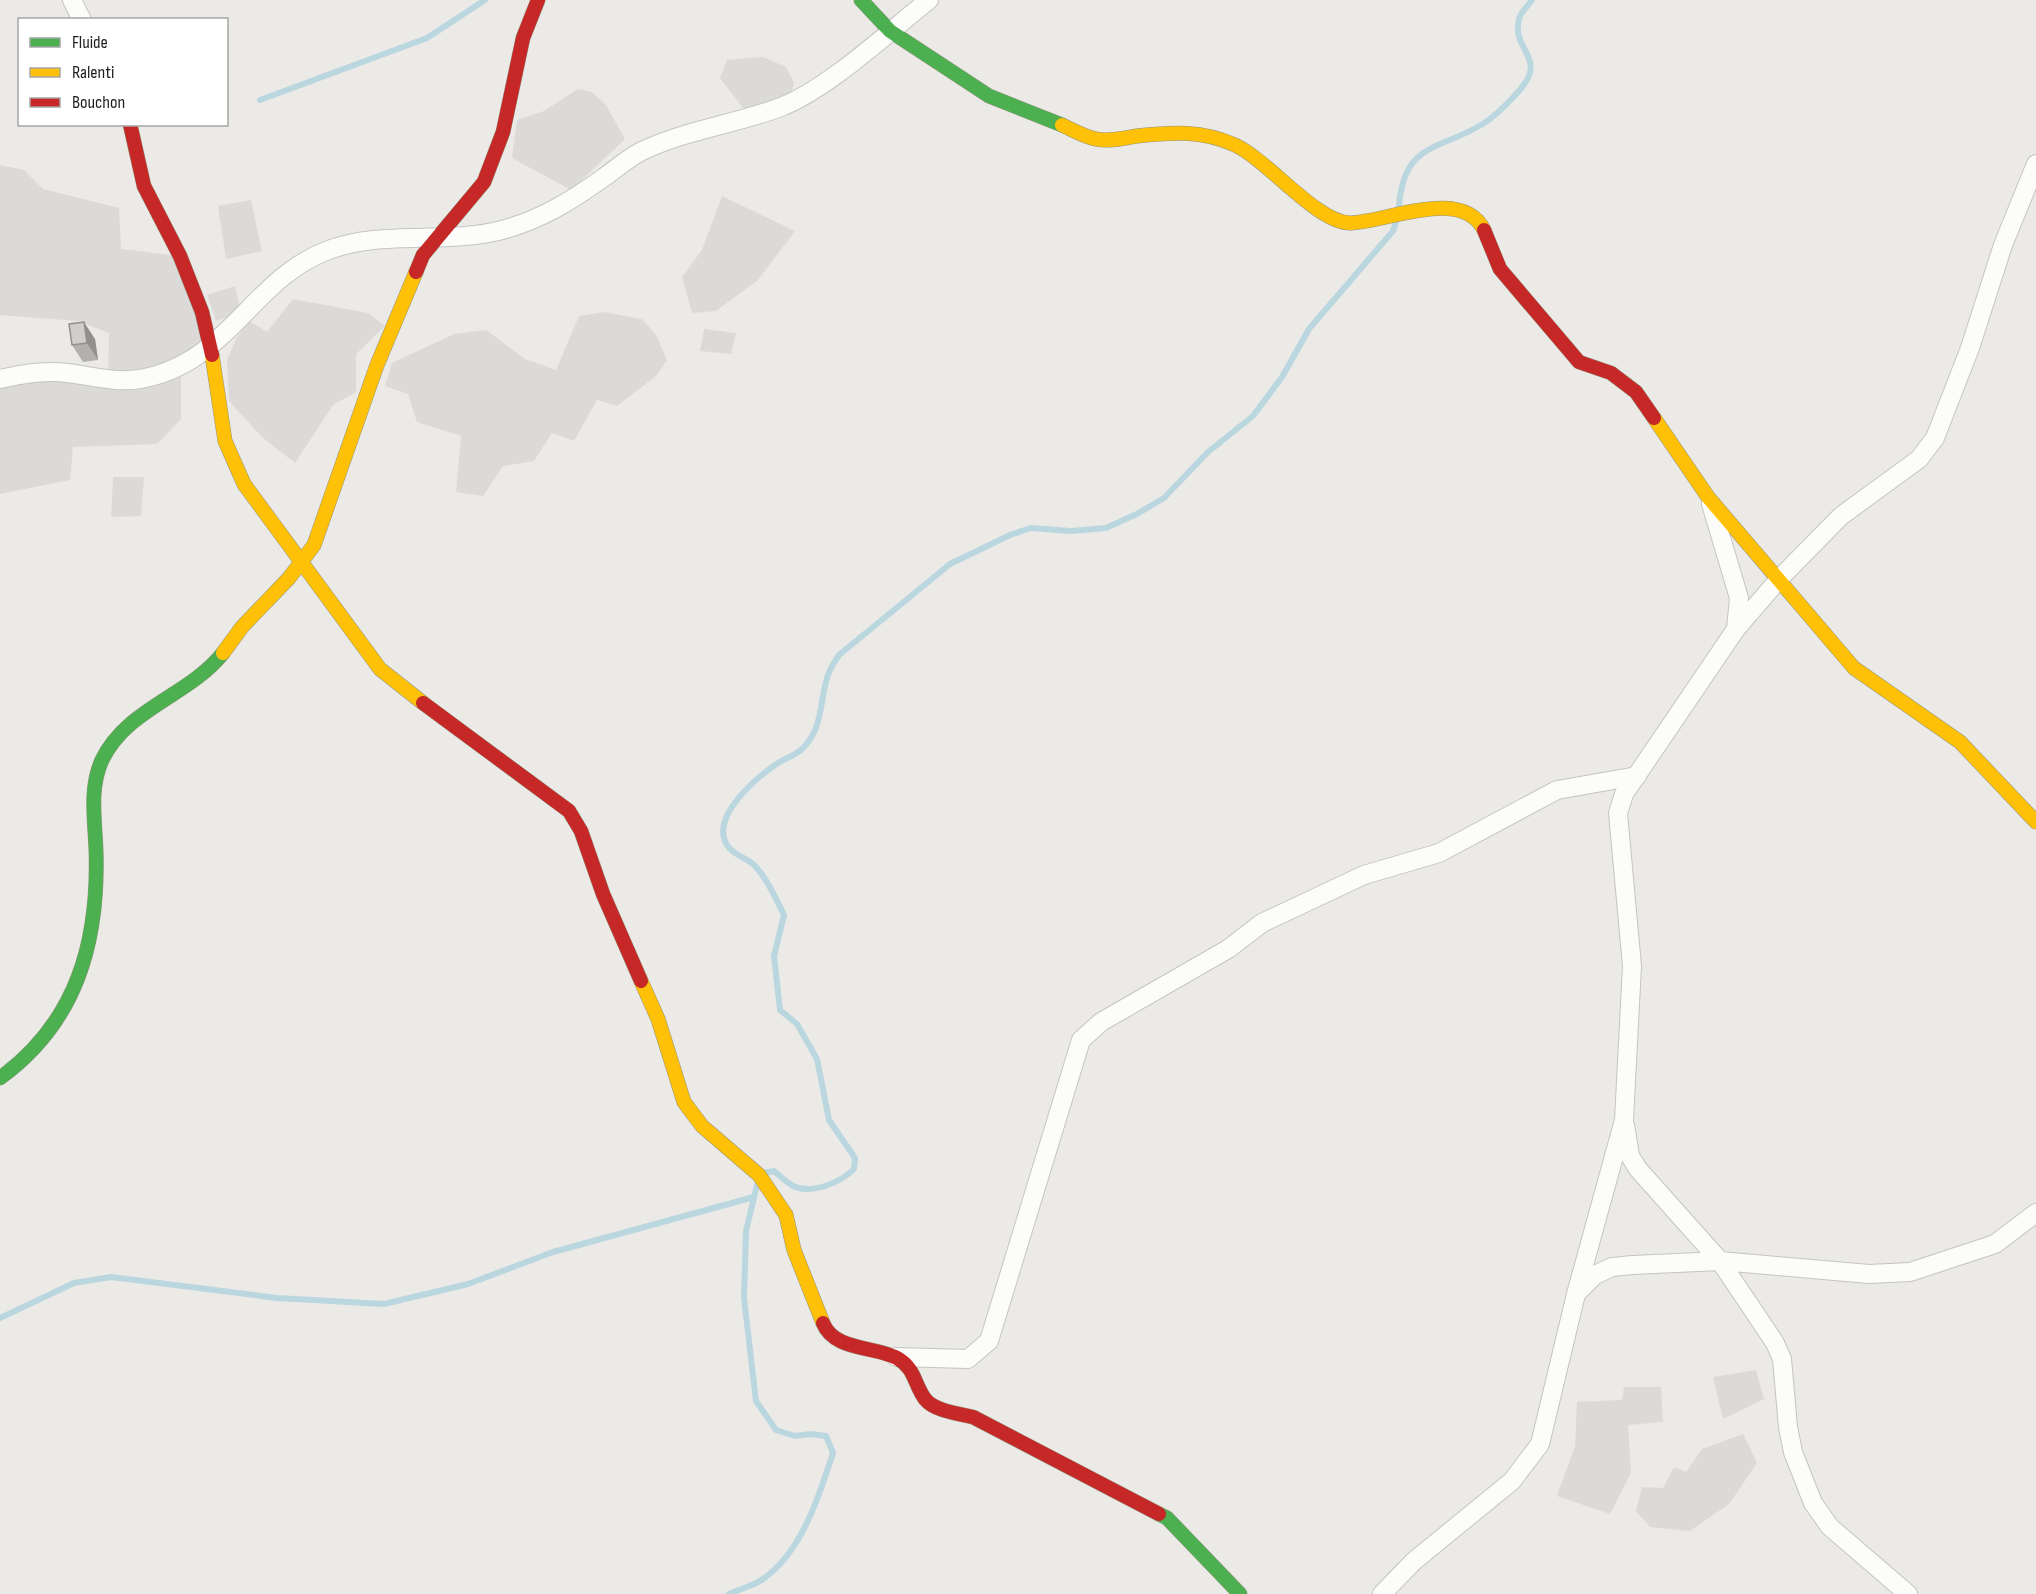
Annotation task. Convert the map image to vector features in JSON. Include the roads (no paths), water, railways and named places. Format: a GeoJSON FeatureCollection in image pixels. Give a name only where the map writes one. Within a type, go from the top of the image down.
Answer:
{"type":"FeatureCollection","features":[{"type":"Feature","properties":{"kind":"street"},"geometry":{"type":"LineString","coordinates":[[72,0],[81,18]]}},
{"type":"Feature","properties":{"kind":"street"},"geometry":{"type":"LineString","coordinates":[[0,1078],[12,1071],[51,1033],[78,979],[92,922],[97,882],[95,782],[102,760],[122,730],[214,664],[242,627],[302,564],[314,545],[377,365],[423,255],[484,182],[503,132],[523,38],[538,0]]}},
{"type":"Feature","properties":{"kind":"street"},"geometry":{"type":"LineString","coordinates":[[861,0],[890,31],[989,96],[1095,139],[1109,140],[1177,131],[1209,135],[1237,146],[1269,168],[1330,219],[1351,223],[1408,211],[1453,209],[1472,216],[1483,227],[1500,269],[1579,362],[1611,373],[1636,392],[1708,497],[1854,668],[1960,742],[2036,822]]}},
{"type":"Feature","properties":{"kind":"street"},"geometry":{"type":"LineString","coordinates":[[0,379],[64,372],[108,380],[140,379],[181,366],[211,348],[288,271],[326,251],[361,242],[404,238],[437,239],[500,231],[542,218],[641,151],[719,124],[781,107],[811,93],[929,0]]}},
{"type":"Feature","properties":{"kind":"street"},"geometry":{"type":"LineString","coordinates":[[130,126],[144,186],[180,256],[202,312],[211,348],[225,441],[244,484],[380,669],[456,730],[569,811],[581,831],[603,894],[658,1019],[684,1102],[702,1126],[759,1175],[786,1215],[794,1250],[825,1328],[847,1344],[896,1357],[968,1359],[989,1341],[1081,1040],[1101,1022],[1227,949],[1262,923],[1364,875],[1439,854],[1557,790],[1636,776]]}},
{"type":"Feature","properties":{"kind":"street"},"geometry":{"type":"LineString","coordinates":[[1908,1594],[1830,1527],[1813,1503],[1793,1452],[1788,1427],[1782,1359],[1775,1343],[1720,1261],[1638,1169],[1630,1156],[1624,1120],[1632,966],[1618,813],[1624,794],[1736,629],[1779,579],[1841,516],[1919,459],[1935,438],[1970,348],[2003,245],[2036,164]]}},
{"type":"Feature","properties":{"kind":"street"},"geometry":{"type":"LineString","coordinates":[[1708,497],[1739,598],[1736,629]]}},
{"type":"Feature","properties":{"kind":"street"},"geometry":{"type":"LineString","coordinates":[[1382,1594],[1414,1561],[1512,1481],[1540,1444],[1576,1294],[1624,1120]]}},
{"type":"Feature","properties":{"kind":"street"},"geometry":{"type":"LineString","coordinates":[[1576,1294],[1594,1275],[1611,1267],[1720,1261],[1869,1274],[1910,1272],[1995,1244],[2036,1213]]}},
{"type":"Feature","properties":{"kind":"street"},"geometry":{"type":"LineString","coordinates":[[896,1357],[912,1369],[926,1401],[942,1409],[973,1417],[1167,1518],[1240,1594]]}},
{"type":"Feature","properties":{"kind":"waterway"},"geometry":{"type":"LineString","coordinates":[[260,100],[427,38],[485,0]]}},
{"type":"Feature","properties":{"kind":"waterway"},"geometry":{"type":"LineString","coordinates":[[1399,206],[1402,185],[1408,170],[1416,160],[1437,145],[1486,122],[1511,100],[1527,79],[1531,70],[1530,62],[1518,30],[1522,12],[1532,0]]}},
{"type":"Feature","properties":{"kind":"waterway"},"geometry":{"type":"LineString","coordinates":[[764,1173],[774,1171],[793,1186],[817,1188],[826,1186],[848,1174],[854,1169],[855,1158],[829,1120],[817,1059],[797,1024],[780,1010],[774,956],[784,915],[758,869],[727,845],[723,834],[729,811],[757,779],[778,763],[800,751],[810,740],[818,723],[829,672],[839,655],[950,564],[1010,535],[1031,528],[1071,531],[1106,528],[1137,514],[1164,498],[1208,452],[1253,416],[1282,377],[1309,329],[1393,231],[1396,222]]}},
{"type":"Feature","properties":{"kind":"waterway"},"geometry":{"type":"LineString","coordinates":[[729,1594],[763,1579],[777,1568],[788,1554],[799,1539],[815,1505],[833,1453],[826,1436],[811,1434],[795,1436],[776,1430],[756,1401],[744,1298],[746,1231],[757,1185]]}},
{"type":"Feature","properties":{"kind":"waterway"},"geometry":{"type":"LineString","coordinates":[[0,1318],[74,1283],[111,1277],[277,1298],[384,1304],[468,1284],[553,1252],[754,1197]]}}]}
